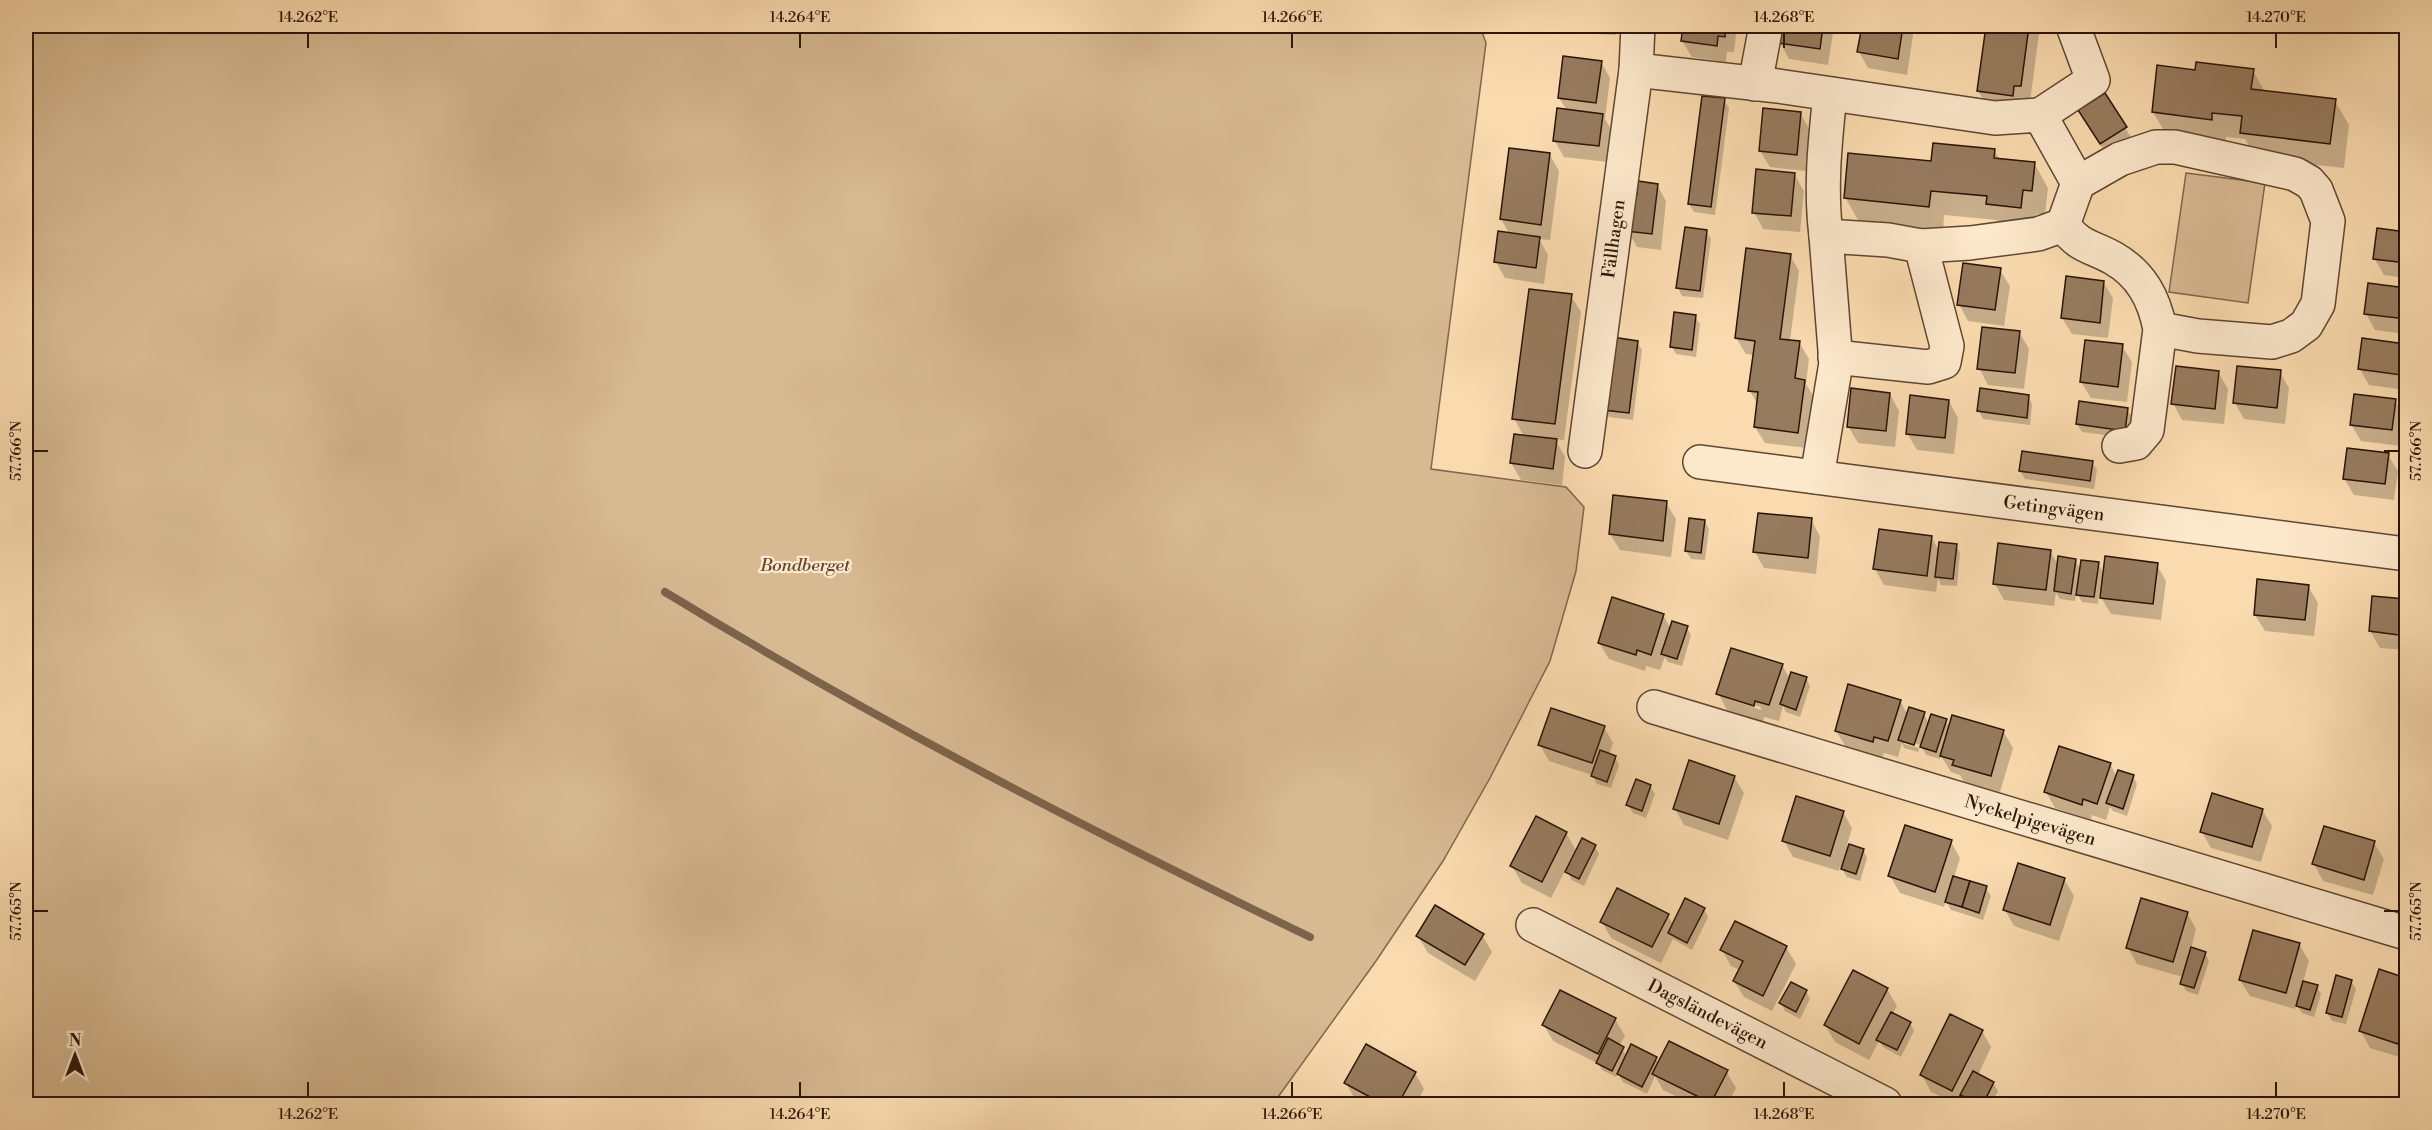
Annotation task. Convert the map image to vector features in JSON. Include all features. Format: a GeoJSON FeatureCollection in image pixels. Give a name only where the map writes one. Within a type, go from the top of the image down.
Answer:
{"type":"FeatureCollection","features":[{"type":"Feature","properties":{"kind":"street","name":"Fällhagen"},"geometry":{"type":"LineString","coordinates":[[1585,451],[1636,70],[1638,26]]}},
{"type":"Feature","properties":{"kind":"street"},"geometry":{"type":"LineString","coordinates":[[1755,84],[1766,26]]}},
{"type":"Feature","properties":{"kind":"street"},"geometry":{"type":"LineString","coordinates":[[1636,70],[1830,94],[1995,118],[2040,115],[2093,80],[2073,26]]}},
{"type":"Feature","properties":{"kind":"street"},"geometry":{"type":"LineString","coordinates":[[1817,477],[1835,357],[1822,179],[1830,94]]}},
{"type":"Feature","properties":{"kind":"street"},"geometry":{"type":"LineString","coordinates":[[2040,115],[2078,183]]}},
{"type":"Feature","properties":{"kind":"street"},"geometry":{"type":"LineString","coordinates":[[2063,225],[2078,183],[2120,159],[2156,147],[2175,147],[2295,174],[2316,190],[2328,221],[2318,304],[2306,325],[2291,336],[2272,342],[2198,336],[2160,328]]}},
{"type":"Feature","properties":{"kind":"street"},"geometry":{"type":"LineString","coordinates":[[1826,236],[1888,240],[1921,246],[1970,243],[2027,235],[2063,225]]}},
{"type":"Feature","properties":{"kind":"street"},"geometry":{"type":"LineString","coordinates":[[2063,225],[2074,240],[2113,259],[2136,274],[2147,290],[2160,328],[2146,430],[2136,443],[2120,446]]}},
{"type":"Feature","properties":{"kind":"street"},"geometry":{"type":"LineString","coordinates":[[1835,357],[1928,367],[1944,362],[1947,346],[1921,246]]}},
{"type":"Feature","properties":{"kind":"street","name":"Getingvägen"},"geometry":{"type":"LineString","coordinates":[[1700,462],[2406,554]]}},
{"type":"Feature","properties":{"kind":"street","name":"Nyckelpigevägen"},"geometry":{"type":"LineString","coordinates":[[1654,707],[2406,933]]}},
{"type":"Feature","properties":{"kind":"street","name":"Dagsländevägen"},"geometry":{"type":"LineString","coordinates":[[1533,925],[1885,1104]]}},
{"type":"Feature","properties":{"kind":"green space","name":"Bondberget"},"geometry":{"type":"Polygon","coordinates":[[[26,26],[1480,26],[1486,43],[1431,469],[1566,487],[1584,507],[1576,571],[1550,661],[1490,778],[1443,861],[1376,961],[1273,1104],[26,1104],[26,26]]]}},
{"type":"Feature","properties":{"kind":"green space"},"geometry":{"type":"Polygon","coordinates":[[[2186,173],[2265,183],[2248,303],[2169,292],[2186,173]]]}},
{"type":"Feature","properties":{"kind":"building"},"geometry":{"type":"Polygon","coordinates":[[[1683,26],[1726,26],[1725,37],[1718,36],[1717,46],[1681,41],[1683,26]]]}},
{"type":"Feature","properties":{"kind":"building"},"geometry":{"type":"Polygon","coordinates":[[[1781,26],[1823,26],[1820,49],[1778,43],[1781,26]]]}},
{"type":"Feature","properties":{"kind":"building"},"geometry":{"type":"Polygon","coordinates":[[[1862,26],[1903,26],[1898,59],[1857,52],[1862,26]]]}},
{"type":"Feature","properties":{"kind":"building"},"geometry":{"type":"Polygon","coordinates":[[[1986,26],[2029,26],[2021,86],[2014,86],[2013,96],[1977,91],[1986,26]]]}},
{"type":"Feature","properties":{"kind":"building"},"geometry":{"type":"Polygon","coordinates":[[[1563,56],[1602,61],[1596,103],[1558,98],[1563,56]]]}},
{"type":"Feature","properties":{"kind":"building"},"geometry":{"type":"Polygon","coordinates":[[[2196,62],[2254,69],[2251,89],[2336,99],[2330,144],[2240,133],[2242,116],[2212,113],[2212,120],[2152,112],[2157,65],[2195,70],[2196,62]]]}},
{"type":"Feature","properties":{"kind":"building"},"geometry":{"type":"Polygon","coordinates":[[[2105,93],[2127,127],[2100,144],[2078,110],[2105,93]]]}},
{"type":"Feature","properties":{"kind":"building"},"geometry":{"type":"Polygon","coordinates":[[[1702,96],[1725,98],[1711,207],[1688,204],[1702,96]]]}},
{"type":"Feature","properties":{"kind":"building"},"geometry":{"type":"Polygon","coordinates":[[[1557,108],[1603,114],[1599,146],[1553,141],[1557,108]]]}},
{"type":"Feature","properties":{"kind":"building"},"geometry":{"type":"Polygon","coordinates":[[[1763,108],[1801,112],[1797,155],[1759,151],[1763,108]]]}},
{"type":"Feature","properties":{"kind":"building"},"geometry":{"type":"Polygon","coordinates":[[[1933,143],[1995,149],[1994,158],[2035,162],[2032,191],[2023,190],[2021,208],[1986,204],[1987,196],[1931,191],[1929,207],[1844,198],[1848,153],[1931,161],[1933,143]]]}},
{"type":"Feature","properties":{"kind":"building"},"geometry":{"type":"Polygon","coordinates":[[[1509,148],[1550,153],[1541,225],[1500,219],[1509,148]]]}},
{"type":"Feature","properties":{"kind":"building"},"geometry":{"type":"Polygon","coordinates":[[[1756,169],[1795,173],[1791,216],[1752,213],[1756,169]]]}},
{"type":"Feature","properties":{"kind":"building"},"geometry":{"type":"Polygon","coordinates":[[[1638,181],[1658,184],[1652,234],[1626,231],[1630,194],[1637,195],[1638,181]]]}},
{"type":"Feature","properties":{"kind":"building"},"geometry":{"type":"Polygon","coordinates":[[[1685,227],[1707,230],[1700,291],[1676,288],[1685,227]]]}},
{"type":"Feature","properties":{"kind":"building"},"geometry":{"type":"Polygon","coordinates":[[[2377,228],[2406,232],[2406,263],[2373,259],[2377,228]]]}},
{"type":"Feature","properties":{"kind":"building"},"geometry":{"type":"Polygon","coordinates":[[[1498,231],[1540,237],[1536,268],[1494,262],[1498,231]]]}},
{"type":"Feature","properties":{"kind":"building"},"geometry":{"type":"Polygon","coordinates":[[[1746,248],[1791,254],[1780,339],[1800,341],[1795,378],[1805,380],[1798,433],[1754,427],[1758,392],[1748,391],[1755,341],[1735,338],[1746,248]]]}},
{"type":"Feature","properties":{"kind":"building"},"geometry":{"type":"Polygon","coordinates":[[[1963,263],[2001,268],[1995,310],[1957,305],[1963,263]]]}},
{"type":"Feature","properties":{"kind":"building"},"geometry":{"type":"Polygon","coordinates":[[[2066,276],[2104,281],[2100,323],[2061,318],[2066,276]]]}},
{"type":"Feature","properties":{"kind":"building"},"geometry":{"type":"Polygon","coordinates":[[[2368,283],[2406,288],[2406,319],[2364,314],[2368,283]]]}},
{"type":"Feature","properties":{"kind":"building"},"geometry":{"type":"Polygon","coordinates":[[[1529,289],[1572,294],[1555,424],[1512,419],[1529,289]]]}},
{"type":"Feature","properties":{"kind":"building"},"geometry":{"type":"Polygon","coordinates":[[[1674,312],[1696,315],[1692,350],[1670,347],[1674,312]]]}},
{"type":"Feature","properties":{"kind":"building"},"geometry":{"type":"Polygon","coordinates":[[[1982,327],[2020,331],[2015,373],[1977,369],[1982,327]]]}},
{"type":"Feature","properties":{"kind":"building"},"geometry":{"type":"Polygon","coordinates":[[[1612,337],[1638,341],[1629,413],[1603,410],[1612,337]]]}},
{"type":"Feature","properties":{"kind":"building"},"geometry":{"type":"Polygon","coordinates":[[[2362,338],[2405,344],[2401,375],[2358,369],[2362,338]]]}},
{"type":"Feature","properties":{"kind":"building"},"geometry":{"type":"Polygon","coordinates":[[[2085,340],[2123,344],[2118,387],[2080,382],[2085,340]]]}},
{"type":"Feature","properties":{"kind":"building"},"geometry":{"type":"Polygon","coordinates":[[[2176,366],[2219,371],[2215,409],[2171,404],[2176,366]]]}},
{"type":"Feature","properties":{"kind":"building"},"geometry":{"type":"Polygon","coordinates":[[[2237,366],[2281,370],[2277,408],[2233,403],[2237,366]]]}},
{"type":"Feature","properties":{"kind":"building"},"geometry":{"type":"Polygon","coordinates":[[[1851,388],[1890,393],[1886,431],[1847,427],[1851,388]]]}},
{"type":"Feature","properties":{"kind":"building"},"geometry":{"type":"Polygon","coordinates":[[[1980,388],[2029,395],[2027,418],[1977,411],[1980,388]]]}},
{"type":"Feature","properties":{"kind":"building"},"geometry":{"type":"Polygon","coordinates":[[[2354,394],[2396,399],[2392,430],[2350,425],[2354,394]]]}},
{"type":"Feature","properties":{"kind":"building"},"geometry":{"type":"Polygon","coordinates":[[[1910,395],[1949,400],[1945,438],[1906,434],[1910,395]]]}},
{"type":"Feature","properties":{"kind":"building"},"geometry":{"type":"Polygon","coordinates":[[[2079,401],[2128,408],[2125,431],[2076,424],[2079,401]]]}},
{"type":"Feature","properties":{"kind":"building"},"geometry":{"type":"Polygon","coordinates":[[[1514,434],[1557,439],[1553,469],[1510,463],[1514,434]]]}},
{"type":"Feature","properties":{"kind":"building"},"geometry":{"type":"Polygon","coordinates":[[[2347,448],[2389,453],[2385,484],[2343,479],[2347,448]]]}},
{"type":"Feature","properties":{"kind":"building"},"geometry":{"type":"Polygon","coordinates":[[[2022,451],[2093,461],[2090,481],[2019,471],[2022,451]]]}},
{"type":"Feature","properties":{"kind":"building"},"geometry":{"type":"Polygon","coordinates":[[[1613,495],[1667,501],[1663,541],[1609,534],[1613,495]]]}},
{"type":"Feature","properties":{"kind":"building"},"geometry":{"type":"Polygon","coordinates":[[[1758,513],[1812,518],[1808,558],[1753,552],[1758,513]]]}},
{"type":"Feature","properties":{"kind":"building"},"geometry":{"type":"Polygon","coordinates":[[[1689,518],[1705,520],[1701,553],[1685,551],[1689,518]]]}},
{"type":"Feature","properties":{"kind":"building"},"geometry":{"type":"Polygon","coordinates":[[[1879,529],[1932,536],[1927,576],[1873,569],[1879,529]]]}},
{"type":"Feature","properties":{"kind":"building"},"geometry":{"type":"Polygon","coordinates":[[[1939,542],[1957,544],[1953,579],[1935,577],[1939,542]]]}},
{"type":"Feature","properties":{"kind":"building"},"geometry":{"type":"Polygon","coordinates":[[[1998,543],[2051,550],[2046,590],[1993,584],[1998,543]]]}},
{"type":"Feature","properties":{"kind":"building"},"geometry":{"type":"Polygon","coordinates":[[[2058,556],[2076,559],[2071,594],[2054,591],[2058,556]]]}},
{"type":"Feature","properties":{"kind":"building"},"geometry":{"type":"Polygon","coordinates":[[[2105,556],[2158,563],[2153,604],[2100,598],[2105,556]]]}},
{"type":"Feature","properties":{"kind":"building"},"geometry":{"type":"Polygon","coordinates":[[[2081,560],[2099,562],[2094,597],[2076,595],[2081,560]]]}},
{"type":"Feature","properties":{"kind":"building"},"geometry":{"type":"Polygon","coordinates":[[[2257,579],[2309,585],[2305,620],[2254,615],[2257,579]]]}},
{"type":"Feature","properties":{"kind":"building"},"geometry":{"type":"Polygon","coordinates":[[[2372,596],[2406,599],[2406,636],[2369,631],[2372,596]]]}},
{"type":"Feature","properties":{"kind":"building"},"geometry":{"type":"Polygon","coordinates":[[[1612,597],[1664,614],[1651,655],[1637,650],[1636,655],[1598,643],[1612,597]]]}},
{"type":"Feature","properties":{"kind":"building"},"geometry":{"type":"Polygon","coordinates":[[[1672,621],[1688,626],[1677,659],[1661,654],[1672,621]]]}},
{"type":"Feature","properties":{"kind":"building"},"geometry":{"type":"Polygon","coordinates":[[[1731,648],[1783,664],[1769,705],[1755,701],[1754,706],[1716,694],[1731,648]]]}},
{"type":"Feature","properties":{"kind":"building"},"geometry":{"type":"Polygon","coordinates":[[[1791,672],[1807,677],[1796,710],[1780,704],[1791,672]]]}},
{"type":"Feature","properties":{"kind":"building"},"geometry":{"type":"Polygon","coordinates":[[[1848,684],[1901,700],[1888,741],[1874,737],[1873,742],[1835,731],[1848,684]]]}},
{"type":"Feature","properties":{"kind":"building"},"geometry":{"type":"Polygon","coordinates":[[[1909,707],[1925,712],[1914,745],[1898,740],[1909,707]]]}},
{"type":"Feature","properties":{"kind":"building"},"geometry":{"type":"Polygon","coordinates":[[[1551,708],[1605,726],[1592,763],[1538,745],[1551,708]]]}},
{"type":"Feature","properties":{"kind":"building"},"geometry":{"type":"Polygon","coordinates":[[[1931,714],[1947,719],[1936,752],[1920,747],[1931,714]]]}},
{"type":"Feature","properties":{"kind":"building"},"geometry":{"type":"Polygon","coordinates":[[[1952,715],[2004,730],[1991,776],[1952,765],[1954,760],[1940,756],[1952,715]]]}},
{"type":"Feature","properties":{"kind":"building"},"geometry":{"type":"Polygon","coordinates":[[[2059,746],[2111,763],[2097,804],[2083,799],[2082,805],[2044,792],[2059,746]]]}},
{"type":"Feature","properties":{"kind":"building"},"geometry":{"type":"Polygon","coordinates":[[[1600,750],[1616,756],[1607,782],[1591,776],[1600,750]]]}},
{"type":"Feature","properties":{"kind":"building"},"geometry":{"type":"Polygon","coordinates":[[[1689,760],[1735,776],[1719,824],[1673,809],[1689,760]]]}},
{"type":"Feature","properties":{"kind":"building"},"geometry":{"type":"Polygon","coordinates":[[[2118,770],[2134,775],[2123,809],[2106,803],[2118,770]]]}},
{"type":"Feature","properties":{"kind":"building"},"geometry":{"type":"Polygon","coordinates":[[[1636,779],[1651,785],[1642,811],[1626,805],[1636,779]]]}},
{"type":"Feature","properties":{"kind":"building"},"geometry":{"type":"Polygon","coordinates":[[[2212,793],[2263,809],[2252,847],[2200,832],[2212,793]]]}},
{"type":"Feature","properties":{"kind":"building"},"geometry":{"type":"Polygon","coordinates":[[[1796,796],[1844,811],[1830,856],[1782,841],[1796,796]]]}},
{"type":"Feature","properties":{"kind":"building"},"geometry":{"type":"Polygon","coordinates":[[[1536,816],[1567,832],[1542,882],[1510,866],[1536,816]]]}},
{"type":"Feature","properties":{"kind":"building"},"geometry":{"type":"Polygon","coordinates":[[[1905,825],[1952,840],[1935,892],[1888,876],[1905,825]]]}},
{"type":"Feature","properties":{"kind":"building"},"geometry":{"type":"Polygon","coordinates":[[[2324,826],[2375,841],[2364,880],[2312,864],[2324,826]]]}},
{"type":"Feature","properties":{"kind":"building"},"geometry":{"type":"Polygon","coordinates":[[[1582,838],[1596,845],[1579,879],[1565,872],[1582,838]]]}},
{"type":"Feature","properties":{"kind":"building"},"geometry":{"type":"Polygon","coordinates":[[[1849,844],[1864,849],[1856,874],[1841,869],[1849,844]]]}},
{"type":"Feature","properties":{"kind":"building"},"geometry":{"type":"Polygon","coordinates":[[[2018,863],[2065,878],[2050,925],[2003,910],[2018,863]]]}},
{"type":"Feature","properties":{"kind":"building"},"geometry":{"type":"Polygon","coordinates":[[[1953,876],[1970,881],[1962,907],[1945,902],[1953,876]]]}},
{"type":"Feature","properties":{"kind":"building"},"geometry":{"type":"Polygon","coordinates":[[[1970,881],[1987,886],[1979,913],[1962,907],[1970,881]]]}},
{"type":"Feature","properties":{"kind":"building"},"geometry":{"type":"Polygon","coordinates":[[[1617,888],[1669,914],[1652,947],[1600,922],[1617,888]]]}},
{"type":"Feature","properties":{"kind":"building"},"geometry":{"type":"Polygon","coordinates":[[[1685,898],[1705,908],[1687,943],[1668,933],[1685,898]]]}},
{"type":"Feature","properties":{"kind":"building"},"geometry":{"type":"Polygon","coordinates":[[[2141,898],[2188,912],[2173,962],[2126,948],[2141,898]]]}},
{"type":"Feature","properties":{"kind":"building"},"geometry":{"type":"Polygon","coordinates":[[[1435,905],[1484,934],[1465,965],[1416,936],[1435,905]]]}},
{"type":"Feature","properties":{"kind":"building"},"geometry":{"type":"Polygon","coordinates":[[[1735,921],[1787,946],[1763,996],[1733,981],[1743,961],[1720,950],[1735,921]]]}},
{"type":"Feature","properties":{"kind":"building"},"geometry":{"type":"Polygon","coordinates":[[[2253,930],[2300,943],[2286,993],[2239,980],[2253,930]]]}},
{"type":"Feature","properties":{"kind":"building"},"geometry":{"type":"Polygon","coordinates":[[[2191,947],[2206,952],[2194,988],[2180,984],[2191,947]]]}},
{"type":"Feature","properties":{"kind":"building"},"geometry":{"type":"Polygon","coordinates":[[[2379,969],[2406,978],[2406,1017],[2398,1044],[2359,1031],[2379,969]]]}},
{"type":"Feature","properties":{"kind":"building"},"geometry":{"type":"Polygon","coordinates":[[[1853,970],[1888,988],[1859,1044],[1824,1025],[1853,970]]]}},
{"type":"Feature","properties":{"kind":"building"},"geometry":{"type":"Polygon","coordinates":[[[2336,975],[2352,980],[2342,1017],[2326,1013],[2336,975]]]}},
{"type":"Feature","properties":{"kind":"building"},"geometry":{"type":"Polygon","coordinates":[[[2303,981],[2318,985],[2310,1010],[2296,1006],[2303,981]]]}},
{"type":"Feature","properties":{"kind":"building"},"geometry":{"type":"Polygon","coordinates":[[[1791,982],[1807,990],[1796,1012],[1779,1003],[1791,982]]]}},
{"type":"Feature","properties":{"kind":"building"},"geometry":{"type":"Polygon","coordinates":[[[1560,990],[1616,1018],[1598,1054],[1542,1025],[1560,990]]]}},
{"type":"Feature","properties":{"kind":"building"},"geometry":{"type":"Polygon","coordinates":[[[1891,1012],[1911,1022],[1897,1050],[1876,1040],[1891,1012]]]}},
{"type":"Feature","properties":{"kind":"building"},"geometry":{"type":"Polygon","coordinates":[[[1950,1014],[1983,1030],[1952,1091],[1920,1075],[1950,1014]]]}},
{"type":"Feature","properties":{"kind":"building"},"geometry":{"type":"Polygon","coordinates":[[[1608,1038],[1624,1047],[1612,1071],[1596,1063],[1608,1038]]]}},
{"type":"Feature","properties":{"kind":"building"},"geometry":{"type":"Polygon","coordinates":[[[1669,1041],[1728,1070],[1711,1103],[1652,1074],[1669,1041]]]}},
{"type":"Feature","properties":{"kind":"building"},"geometry":{"type":"Polygon","coordinates":[[[1366,1044],[1416,1072],[1398,1104],[1383,1104],[1344,1083],[1366,1044]]]}},
{"type":"Feature","properties":{"kind":"building"},"geometry":{"type":"Polygon","coordinates":[[[1631,1044],[1657,1057],[1642,1087],[1617,1074],[1631,1044]]]}},
{"type":"Feature","properties":{"kind":"building"},"geometry":{"type":"Polygon","coordinates":[[[1973,1071],[1994,1082],[1983,1104],[1960,1095],[1973,1071]]]}},
{"type":"Feature","properties":{"kind":"waterway"},"geometry":{"type":"LineString","coordinates":[[665,592],[902,729],[1064,815],[1310,937]]}}]}
